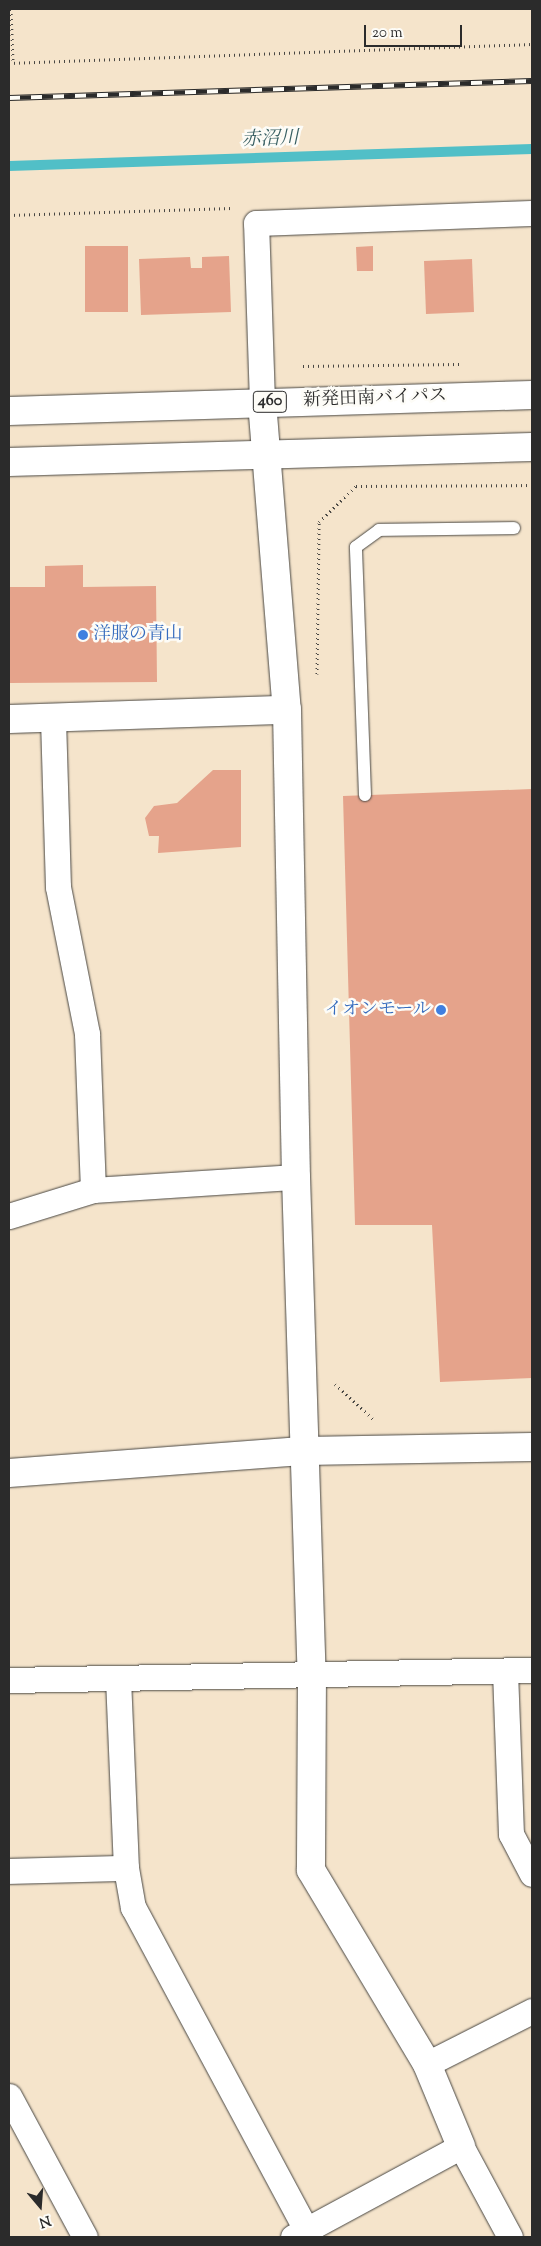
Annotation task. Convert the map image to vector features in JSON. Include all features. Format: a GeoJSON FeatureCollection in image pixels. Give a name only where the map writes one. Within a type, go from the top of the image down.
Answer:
{"type":"FeatureCollection","features":[{"type":"Feature","properties":{"kind":"main road","name":"新発田南バイパス"},"geometry":{"type":"LineString","coordinates":[[9,411],[532,395]]}},
{"type":"Feature","properties":{"kind":"main road"},"geometry":{"type":"LineString","coordinates":[[262,402],[264,454],[287,710],[296,1178],[312,1673],[311,1870],[427,2064],[461,2146]]}},
{"type":"Feature","properties":{"kind":"main road"},"geometry":{"type":"LineString","coordinates":[[9,462],[532,447]]}},
{"type":"Feature","properties":{"kind":"main road"},"geometry":{"type":"LineString","coordinates":[[9,719],[287,710]]}},
{"type":"Feature","properties":{"kind":"main road"},"geometry":{"type":"LineString","coordinates":[[9,1473],[305,1451],[532,1447]]}},
{"type":"Feature","properties":{"kind":"street"},"geometry":{"type":"LineString","coordinates":[[262,402],[256,223],[532,213]]}},
{"type":"Feature","properties":{"kind":"street"},"geometry":{"type":"LineString","coordinates":[[53,719],[58,887],[87,1034],[93,1190]]}},
{"type":"Feature","properties":{"kind":"street"},"geometry":{"type":"LineString","coordinates":[[9,1216],[93,1190],[296,1178]]}},
{"type":"Feature","properties":{"kind":"street"},"geometry":{"type":"LineString","coordinates":[[9,1680],[532,1670]]}},
{"type":"Feature","properties":{"kind":"street"},"geometry":{"type":"LineString","coordinates":[[505,1671],[511,1834],[532,1874]]}},
{"type":"Feature","properties":{"kind":"street"},"geometry":{"type":"LineString","coordinates":[[118,1678],[126,1868],[133,1907],[303,2235],[461,2146],[510,2237]]}},
{"type":"Feature","properties":{"kind":"street"},"geometry":{"type":"LineString","coordinates":[[9,1871],[126,1868]]}},
{"type":"Feature","properties":{"kind":"street"},"geometry":{"type":"LineString","coordinates":[[427,2064],[532,2011]]}},
{"type":"Feature","properties":{"kind":"street"},"geometry":{"type":"LineString","coordinates":[[9,2096],[85,2237]]}},
{"type":"Feature","properties":{"kind":"lane"},"geometry":{"type":"LineString","coordinates":[[365,795],[356,547],[379,530],[514,528]]}},
{"type":"Feature","properties":{"kind":"path"},"geometry":{"type":"LineString","coordinates":[[11,9],[11,62],[532,44]]}},
{"type":"Feature","properties":{"kind":"path"},"geometry":{"type":"LineString","coordinates":[[303,366],[462,364]]}},
{"type":"Feature","properties":{"kind":"path"},"geometry":{"type":"LineString","coordinates":[[317,676],[319,522],[356,486],[532,485]]}},
{"type":"Feature","properties":{"kind":"building"},"geometry":{"type":"Polygon","coordinates":[[[85,246],[128,246],[128,312],[85,312],[85,246]]]}},
{"type":"Feature","properties":{"kind":"building"},"geometry":{"type":"Polygon","coordinates":[[[373,246],[373,271],[357,271],[356,247],[373,246]]]}},
{"type":"Feature","properties":{"kind":"building"},"geometry":{"type":"Polygon","coordinates":[[[229,256],[231,312],[141,315],[139,259],[190,257],[191,268],[202,268],[202,257],[229,256]]]}},
{"type":"Feature","properties":{"kind":"building"},"geometry":{"type":"Polygon","coordinates":[[[472,259],[474,312],[426,314],[424,261],[472,259]]]}},
{"type":"Feature","properties":{"kind":"building","name":"洋服の青山"},"geometry":{"type":"Polygon","coordinates":[[[83,565],[83,587],[156,586],[157,682],[9,683],[9,587],[45,587],[45,566],[83,565]]]}},
{"type":"Feature","properties":{"kind":"building"},"geometry":{"type":"Polygon","coordinates":[[[213,770],[241,770],[241,847],[158,853],[159,836],[149,836],[145,818],[154,806],[177,803],[213,770]]]}},
{"type":"Feature","properties":{"kind":"building","name":"イオンモール"},"geometry":{"type":"Polygon","coordinates":[[[532,789],[532,1378],[440,1382],[432,1225],[355,1225],[343,796],[532,789]]]}},
{"type":"Feature","properties":{"kind":"waterway","name":"赤沼川"},"geometry":{"type":"LineString","coordinates":[[9,166],[532,149]]}},
{"type":"Feature","properties":{"kind":"railway"},"geometry":{"type":"LineString","coordinates":[[9,98],[532,81]]}},
{"type":"Feature","properties":{"kind":"place","name":"洋服の青山"},"geometry":{"type":"Point","coordinates":[83,635]}},
{"type":"Feature","properties":{"kind":"place","name":"イオンモール"},"geometry":{"type":"Point","coordinates":[441,1010]}}]}
